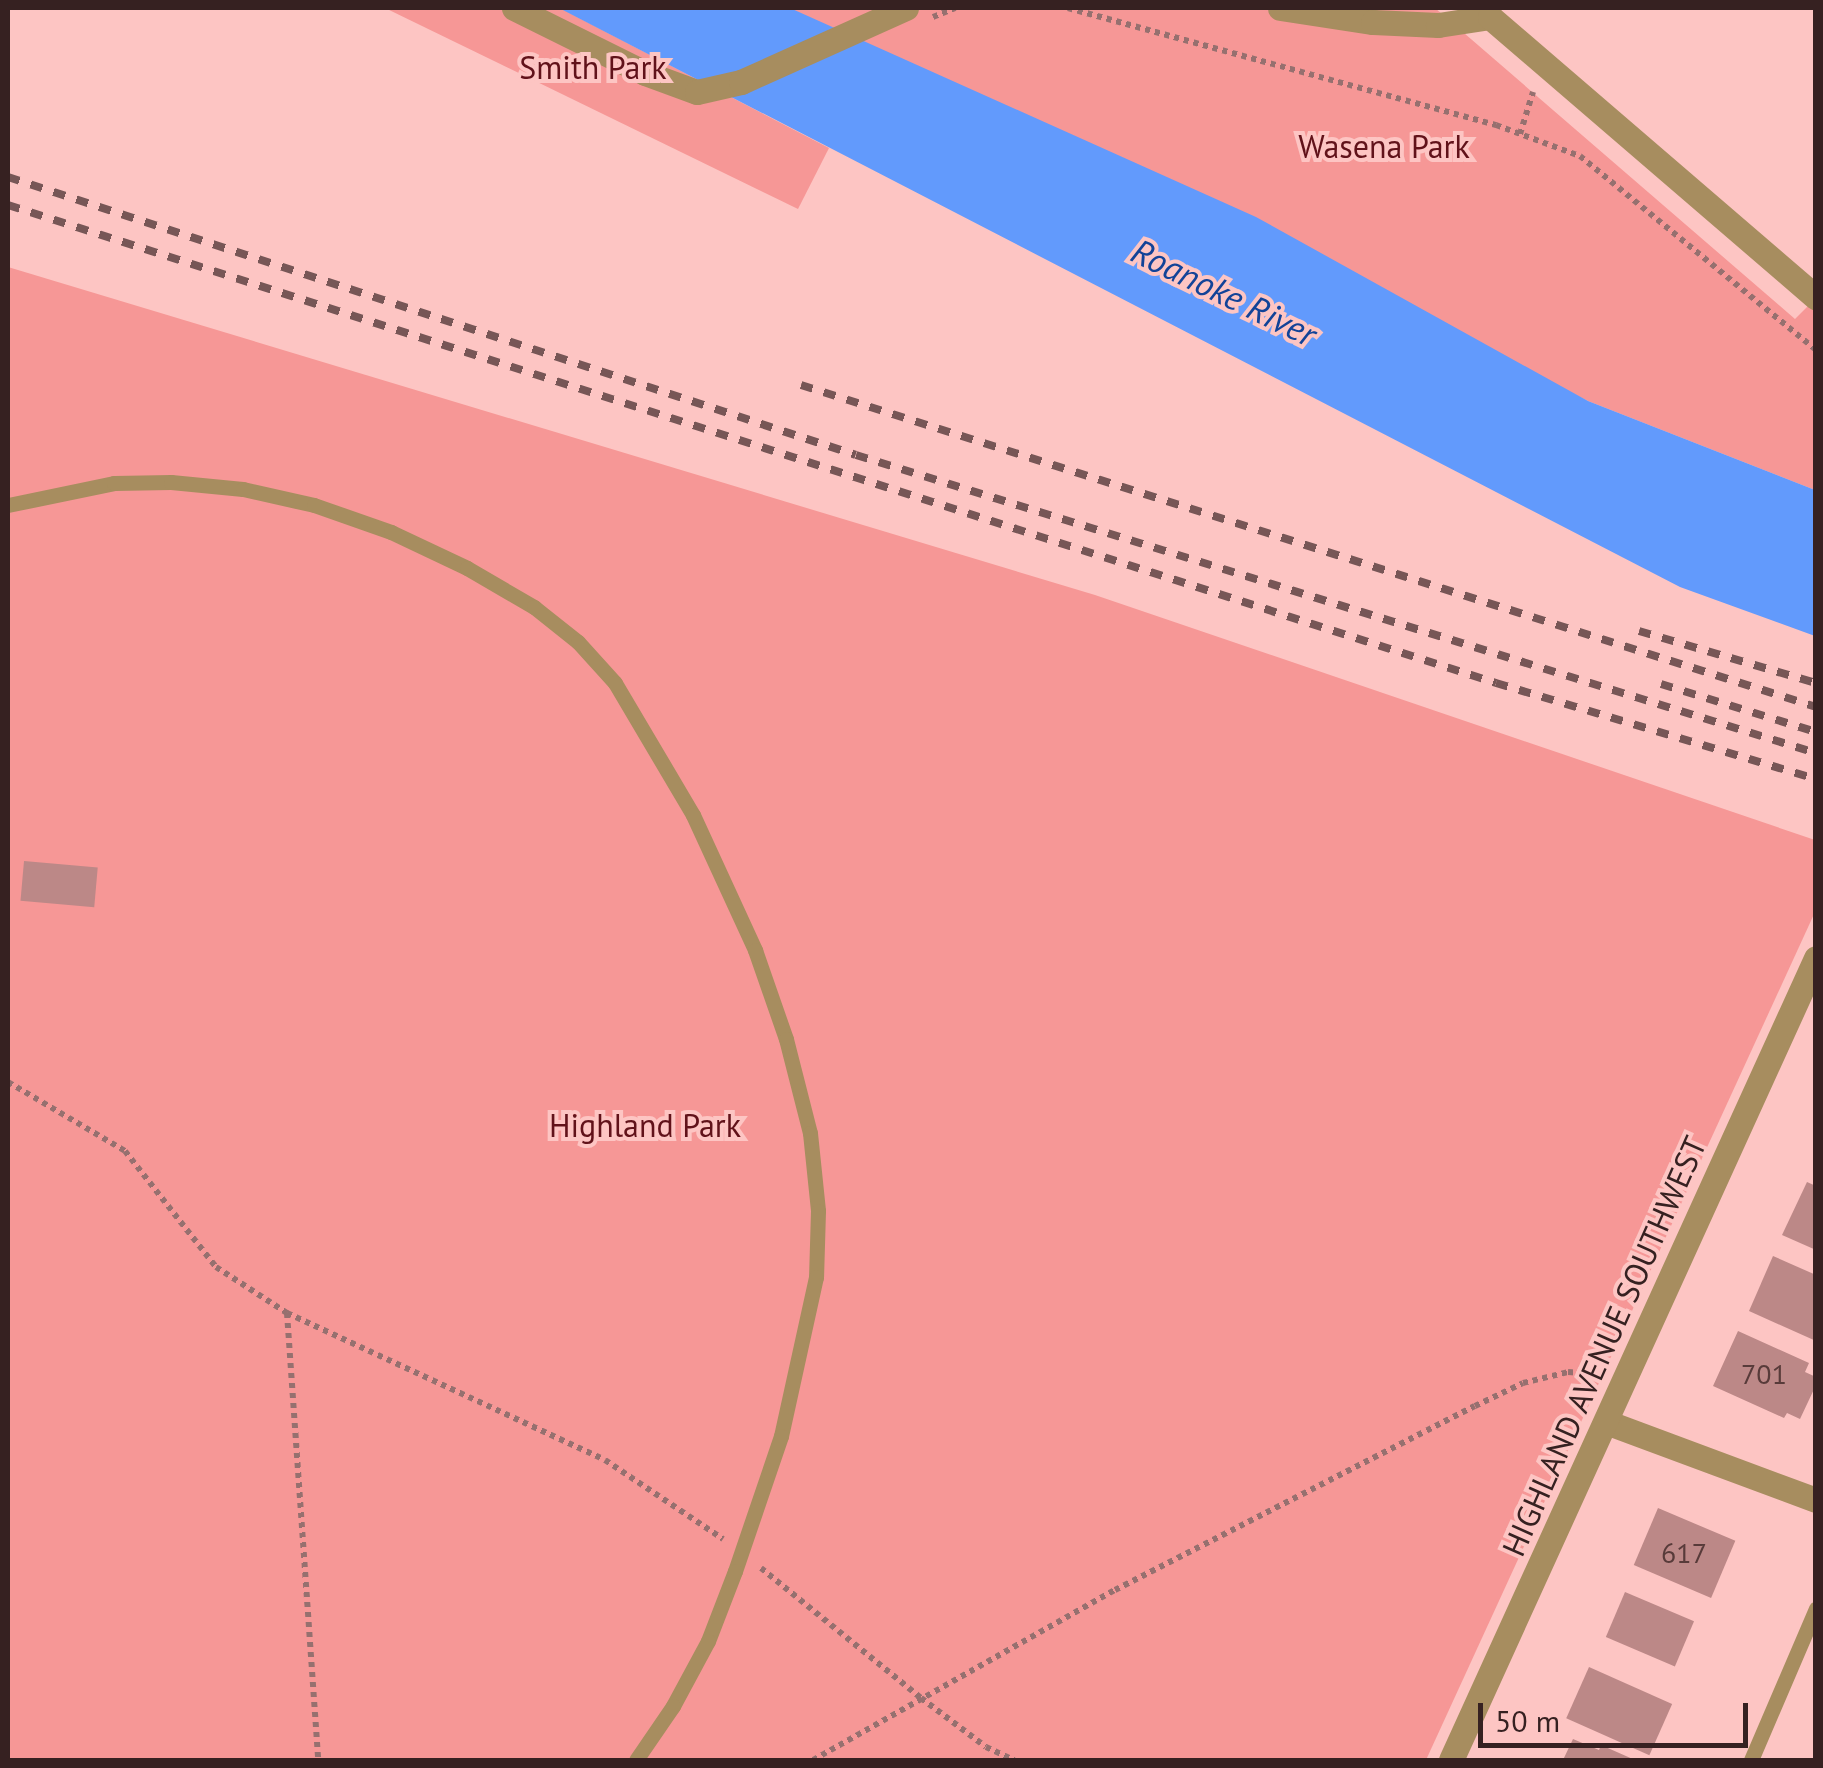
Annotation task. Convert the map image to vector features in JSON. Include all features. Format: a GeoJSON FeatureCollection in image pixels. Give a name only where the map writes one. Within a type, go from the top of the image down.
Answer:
{"type":"FeatureCollection","features":[{"type":"Feature","properties":{"kind":"street"},"geometry":{"type":"LineString","coordinates":[[514,8],[670,84],[696,92],[720,90],[906,8]]}},
{"type":"Feature","properties":{"kind":"street"},"geometry":{"type":"LineString","coordinates":[[1280,8],[1373,22],[1438,26],[1491,12],[1542,64],[1816,297]]}},
{"type":"Feature","properties":{"kind":"street","name":"HIGHLAND AVENUE SOUTHWEST"},"geometry":{"type":"LineString","coordinates":[[1451,1760],[1816,958]]}},
{"type":"Feature","properties":{"kind":"street"},"geometry":{"type":"LineString","coordinates":[[1606,1422],[1816,1500]]}},
{"type":"Feature","properties":{"kind":"lane"},"geometry":{"type":"LineString","coordinates":[[8,505],[114,483],[171,482],[244,490],[314,506],[391,532],[518,597],[578,642],[616,684],[693,816],[755,950],[786,1039],[810,1133],[818,1211],[812,1295],[781,1436],[708,1641],[673,1706],[636,1760]]}},
{"type":"Feature","properties":{"kind":"lane"},"geometry":{"type":"LineString","coordinates":[[1751,1760],[1816,1608]]}},
{"type":"Feature","properties":{"kind":"path"},"geometry":{"type":"LineString","coordinates":[[1068,8],[1520,134],[1580,156],[1816,350]]}},
{"type":"Feature","properties":{"kind":"path"},"geometry":{"type":"LineString","coordinates":[[1520,134],[1542,64]]}},
{"type":"Feature","properties":{"kind":"path"},"geometry":{"type":"LineString","coordinates":[[8,1082],[125,1151],[216,1267],[286,1313],[605,1460],[740,1551],[921,1698],[986,1747],[1014,1760]]}},
{"type":"Feature","properties":{"kind":"path"},"geometry":{"type":"LineString","coordinates":[[286,1313],[318,1760]]}},
{"type":"Feature","properties":{"kind":"path"},"geometry":{"type":"LineString","coordinates":[[813,1760],[1115,1590],[1523,1382],[1568,1372],[1596,1374]]}},
{"type":"Feature","properties":{"kind":"green space","name":"Smith Park"},"geometry":{"type":"Polygon","coordinates":[[[385,8],[560,8],[829,148],[798,209],[385,8]]]}},
{"type":"Feature","properties":{"kind":"green space","name":"Wasena Park"},"geometry":{"type":"Polygon","coordinates":[[[788,8],[1435,8],[1795,319],[1815,299],[1815,490],[1588,401],[788,8]]]}},
{"type":"Feature","properties":{"kind":"green space","name":"Highland Park"},"geometry":{"type":"Polygon","coordinates":[[[8,267],[1095,595],[1815,840],[1815,912],[1426,1760],[8,1760],[8,267]]]}},
{"type":"Feature","properties":{"kind":"water","name":"Roanoke River"},"geometry":{"type":"Polygon","coordinates":[[[559,8],[790,8],[1256,217],[1588,401],[1815,490],[1815,636],[1680,587],[559,8]]]}},
{"type":"Feature","properties":{"kind":"building"},"geometry":{"type":"Polygon","coordinates":[[[24,861],[98,867],[94,907],[21,901],[24,861]]]}},
{"type":"Feature","properties":{"kind":"building"},"geometry":{"type":"Polygon","coordinates":[[[1807,1182],[1816,1186],[1816,1250],[1782,1235],[1807,1182]]]}},
{"type":"Feature","properties":{"kind":"building"},"geometry":{"type":"Polygon","coordinates":[[[1773,1256],[1816,1275],[1816,1341],[1749,1311],[1773,1256]]]}},
{"type":"Feature","properties":{"kind":"building"},"geometry":{"type":"Polygon","coordinates":[[[1738,1331],[1809,1363],[1805,1372],[1816,1377],[1816,1385],[1800,1419],[1787,1413],[1784,1418],[1713,1386],[1738,1331]]]}},
{"type":"Feature","properties":{"kind":"building"},"geometry":{"type":"Polygon","coordinates":[[[1658,1508],[1735,1541],[1711,1598],[1634,1565],[1658,1508]]]}},
{"type":"Feature","properties":{"kind":"building"},"geometry":{"type":"Polygon","coordinates":[[[1625,1592],[1694,1621],[1675,1666],[1606,1637],[1625,1592]]]}},
{"type":"Feature","properties":{"kind":"building"},"geometry":{"type":"Polygon","coordinates":[[[1589,1667],[1672,1704],[1649,1755],[1566,1718],[1589,1667]]]}},
{"type":"Feature","properties":{"kind":"building"},"geometry":{"type":"Polygon","coordinates":[[[1573,1739],[1599,1750],[1601,1745],[1635,1760],[1563,1760],[1573,1739]]]}},
{"type":"Feature","properties":{"kind":"railway"},"geometry":{"type":"LineString","coordinates":[[8,177],[856,455],[1816,753]]}},
{"type":"Feature","properties":{"kind":"railway"},"geometry":{"type":"LineString","coordinates":[[8,205],[1496,683],[1816,779]]}},
{"type":"Feature","properties":{"kind":"railway"},"geometry":{"type":"LineString","coordinates":[[801,385],[1816,707]]}},
{"type":"Feature","properties":{"kind":"railway"},"geometry":{"type":"LineString","coordinates":[[1639,631],[1816,683]]}},
{"type":"Feature","properties":{"kind":"railway"},"geometry":{"type":"LineString","coordinates":[[1661,684],[1816,732]]}}]}
